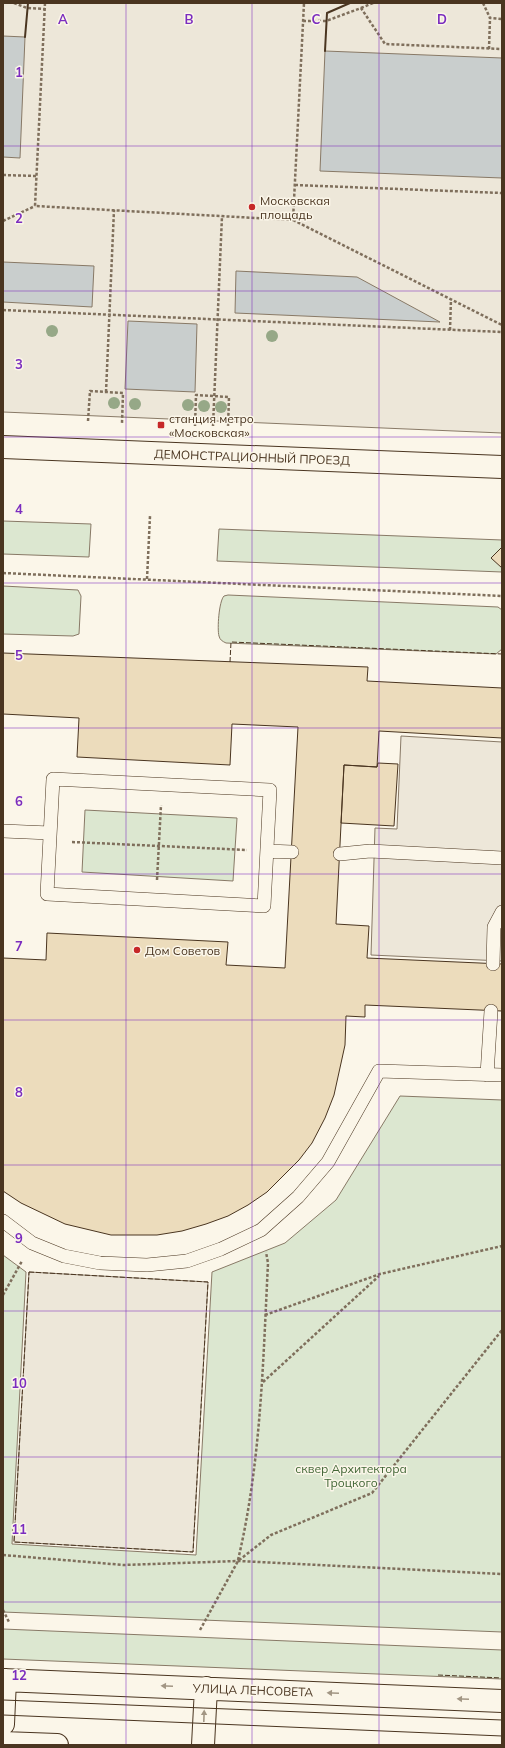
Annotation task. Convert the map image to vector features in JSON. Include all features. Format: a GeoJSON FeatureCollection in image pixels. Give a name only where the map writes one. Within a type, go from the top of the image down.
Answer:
{"type":"FeatureCollection","features":[{"type":"Feature","properties":{"kind":"street","name":"ДЕМОНСТРАЦИОННЫЙ ПРОЕЗД"},"geometry":{"type":"LineString","coordinates":[[3,447],[502,467]]}},
{"type":"Feature","properties":{"kind":"street","name":"УЛИЦА ЛЕНСОВЕТА"},"geometry":{"type":"LineString","coordinates":[[4,1680],[502,1700]]}},
{"type":"Feature","properties":{"kind":"street"},"geometry":{"type":"LineString","coordinates":[[3,1724],[4,1680]]}},
{"type":"Feature","properties":{"kind":"street"},"geometry":{"type":"LineString","coordinates":[[203,1745],[206,1688]]}},
{"type":"Feature","properties":{"kind":"street"},"geometry":{"type":"LineString","coordinates":[[3,1743],[57,1745]]}},
{"type":"Feature","properties":{"kind":"lane"},"geometry":{"type":"LineString","coordinates":[[53,779],[270,790],[264,906],[47,894],[50,837],[53,779]]}},
{"type":"Feature","properties":{"kind":"lane"},"geometry":{"type":"LineString","coordinates":[[3,831],[50,837]]}},
{"type":"Feature","properties":{"kind":"lane"},"geometry":{"type":"LineString","coordinates":[[267,851],[292,852]]}},
{"type":"Feature","properties":{"kind":"lane"},"geometry":{"type":"LineString","coordinates":[[340,854],[370,851],[502,858]]}},
{"type":"Feature","properties":{"kind":"lane"},"geometry":{"type":"LineString","coordinates":[[493,964],[494,927],[502,912]]}},
{"type":"Feature","properties":{"kind":"lane"},"geometry":{"type":"LineString","coordinates":[[487,1075],[491,1011]]}},
{"type":"Feature","properties":{"kind":"lane"},"geometry":{"type":"LineString","coordinates":[[3,1221],[32,1243],[64,1256],[100,1263],[147,1265],[187,1261],[221,1249],[261,1230],[298,1197],[328,1162],[379,1071],[502,1075]]}},
{"type":"Feature","properties":{"kind":"path"},"geometry":{"type":"LineString","coordinates":[[14,3],[27,8],[45,8]]}},
{"type":"Feature","properties":{"kind":"path"},"geometry":{"type":"LineString","coordinates":[[35,206],[45,3]]}},
{"type":"Feature","properties":{"kind":"path"},"geometry":{"type":"LineString","coordinates":[[293,220],[304,3]]}},
{"type":"Feature","properties":{"kind":"path"},"geometry":{"type":"LineString","coordinates":[[303,21],[326,22],[373,3]]}},
{"type":"Feature","properties":{"kind":"path"},"geometry":{"type":"LineString","coordinates":[[483,3],[490,18],[488,49]]}},
{"type":"Feature","properties":{"kind":"path"},"geometry":{"type":"LineString","coordinates":[[361,8],[385,44],[502,49]]}},
{"type":"Feature","properties":{"kind":"path"},"geometry":{"type":"LineString","coordinates":[[490,18],[502,19]]}},
{"type":"Feature","properties":{"kind":"path"},"geometry":{"type":"LineString","coordinates":[[3,175],[37,176]]}},
{"type":"Feature","properties":{"kind":"path"},"geometry":{"type":"LineString","coordinates":[[295,185],[502,193]]}},
{"type":"Feature","properties":{"kind":"path"},"geometry":{"type":"LineString","coordinates":[[3,221],[35,206],[293,220],[502,325]]}},
{"type":"Feature","properties":{"kind":"path"},"geometry":{"type":"LineString","coordinates":[[106,392],[114,210]]}},
{"type":"Feature","properties":{"kind":"path"},"geometry":{"type":"LineString","coordinates":[[213,426],[222,216]]}},
{"type":"Feature","properties":{"kind":"path"},"geometry":{"type":"LineString","coordinates":[[450,330],[451,299]]}},
{"type":"Feature","properties":{"kind":"path"},"geometry":{"type":"LineString","coordinates":[[3,310],[218,318],[502,332]]}},
{"type":"Feature","properties":{"kind":"path"},"geometry":{"type":"LineString","coordinates":[[88,421],[90,391],[123,393],[122,423]]}},
{"type":"Feature","properties":{"kind":"path"},"geometry":{"type":"LineString","coordinates":[[195,426],[196,396],[214,396],[229,397],[228,427]]}},
{"type":"Feature","properties":{"kind":"path"},"geometry":{"type":"LineString","coordinates":[[147,579],[150,516]]}},
{"type":"Feature","properties":{"kind":"path"},"geometry":{"type":"LineString","coordinates":[[3,573],[502,596]]}},
{"type":"Feature","properties":{"kind":"path"},"geometry":{"type":"LineString","coordinates":[[156,900],[162,784]]}},
{"type":"Feature","properties":{"kind":"path"},"geometry":{"type":"LineString","coordinates":[[50,837],[158,846],[267,851]]}},
{"type":"Feature","properties":{"kind":"path"},"geometry":{"type":"LineString","coordinates":[[200,1630],[238,1561],[248,1518],[263,1382],[268,1263],[261,1230]]}},
{"type":"Feature","properties":{"kind":"path"},"geometry":{"type":"LineString","coordinates":[[3,1295],[32,1243]]}},
{"type":"Feature","properties":{"kind":"path"},"geometry":{"type":"LineString","coordinates":[[266,1315],[380,1274],[502,1246]]}},
{"type":"Feature","properties":{"kind":"path"},"geometry":{"type":"LineString","coordinates":[[263,1382],[380,1274]]}},
{"type":"Feature","properties":{"kind":"path"},"geometry":{"type":"LineString","coordinates":[[238,1561],[272,1535],[372,1493],[502,1330]]}},
{"type":"Feature","properties":{"kind":"path"},"geometry":{"type":"LineString","coordinates":[[3,1555],[124,1565],[238,1561],[502,1574]]}},
{"type":"Feature","properties":{"kind":"path"},"geometry":{"type":"LineString","coordinates":[[3,1610],[9,1622]]}},
{"type":"Feature","properties":{"kind":"green space"},"geometry":{"type":"Polygon","coordinates":[[[3,521],[91,524],[89,557],[3,554],[3,521]]]}},
{"type":"Feature","properties":{"kind":"green space"},"geometry":{"type":"Polygon","coordinates":[[[219,529],[502,540],[502,572],[217,561],[219,529]]]}},
{"type":"Feature","properties":{"kind":"green space"},"geometry":{"type":"Polygon","coordinates":[[[3,586],[78,590],[81,596],[79,634],[73,636],[3,634],[3,586]]]}},
{"type":"Feature","properties":{"kind":"green space"},"geometry":{"type":"Polygon","coordinates":[[[224,596],[498,607],[502,610],[502,649],[496,654],[226,643],[219,637],[218,622],[222,599],[224,596]]]}},
{"type":"Feature","properties":{"kind":"green space"},"geometry":{"type":"Polygon","coordinates":[[[85,810],[237,818],[233,881],[82,872],[85,810]]]}},
{"type":"Feature","properties":{"kind":"green space","name":"сквер Архитектора Троцкого"},"geometry":{"type":"Polygon","coordinates":[[[400,1096],[502,1100],[502,1632],[3,1612],[3,1255],[26,1272],[12,1544],[196,1555],[212,1272],[285,1243],[336,1200],[400,1096]]]}},
{"type":"Feature","properties":{"kind":"green space"},"geometry":{"type":"Polygon","coordinates":[[[3,1629],[502,1650],[502,1679],[3,1659],[3,1629]]]}},
{"type":"Feature","properties":{"kind":"shaded area","name":"Московская площадь"},"geometry":{"type":"Polygon","coordinates":[[[3,3],[502,3],[502,433],[3,412],[3,3]]]}},
{"type":"Feature","properties":{"kind":"shaded area"},"geometry":{"type":"Polygon","coordinates":[[[3,36],[25,37],[20,158],[3,157],[3,36]]]}},
{"type":"Feature","properties":{"kind":"shaded area"},"geometry":{"type":"Polygon","coordinates":[[[325,51],[502,58],[502,178],[320,171],[325,51]]]}},
{"type":"Feature","properties":{"kind":"shaded area"},"geometry":{"type":"Polygon","coordinates":[[[3,262],[94,266],[92,307],[3,302],[3,262]]]}},
{"type":"Feature","properties":{"kind":"shaded area"},"geometry":{"type":"Polygon","coordinates":[[[236,271],[357,277],[440,322],[235,313],[236,271]]]}},
{"type":"Feature","properties":{"kind":"shaded area"},"geometry":{"type":"Polygon","coordinates":[[[128,321],[197,324],[195,392],[125,389],[128,321]]]}},
{"type":"Feature","properties":{"kind":"shaded area"},"geometry":{"type":"Polygon","coordinates":[[[401,736],[502,742],[502,961],[371,955],[375,828],[397,829],[401,736]]]}},
{"type":"Feature","properties":{"kind":"shaded area"},"geometry":{"type":"Polygon","coordinates":[[[29,1272],[208,1282],[193,1552],[14,1542],[29,1272]]]}},
{"type":"Feature","properties":{"kind":"building"},"geometry":{"type":"Polygon","coordinates":[[[502,547],[502,568],[491,558],[502,547]]]}},
{"type":"Feature","properties":{"kind":"building","name":"Дом Советов"},"geometry":{"type":"Polygon","coordinates":[[[3,653],[368,667],[367,681],[502,688],[502,738],[379,731],[377,767],[344,765],[336,924],[369,926],[367,958],[502,964],[502,1011],[365,1005],[365,1017],[346,1016],[345,1045],[334,1095],[325,1118],[312,1143],[299,1160],[267,1192],[228,1216],[206,1224],[182,1231],[157,1235],[111,1235],[65,1224],[21,1203],[3,1191],[3,958],[46,960],[47,933],[228,942],[226,965],[285,968],[298,727],[232,724],[230,765],[77,757],[79,718],[3,714],[3,653]]]}},
{"type":"Feature","properties":{"kind":"building"},"geometry":{"type":"Polygon","coordinates":[[[378,763],[398,764],[394,826],[341,823],[344,765],[377,767],[378,763]]]}},
{"type":"Feature","properties":{"kind":"tram line"},"geometry":{"type":"LineString","coordinates":[[3,1700],[502,1720]]}},
{"type":"Feature","properties":{"kind":"tram line"},"geometry":{"type":"LineString","coordinates":[[3,1715],[502,1736]]}},
{"type":"Feature","properties":{"kind":"fence"},"geometry":{"type":"LineString","coordinates":[[230,662],[231,642],[502,654]]}},
{"type":"Feature","properties":{"kind":"fence"},"geometry":{"type":"LineString","coordinates":[[29,1272],[208,1282],[193,1552],[14,1542],[29,1272]]}},
{"type":"Feature","properties":{"kind":"fence"},"geometry":{"type":"LineString","coordinates":[[438,1675],[502,1678]]}},
{"type":"Feature","properties":{"kind":"wall"},"geometry":{"type":"LineString","coordinates":[[25,37],[28,3]]}},
{"type":"Feature","properties":{"kind":"wall"},"geometry":{"type":"LineString","coordinates":[[325,51],[327,13],[350,3]]}},
{"type":"Feature","properties":{"kind":"place","name":"Московская площадь"},"geometry":{"type":"Point","coordinates":[252,207]}},
{"type":"Feature","properties":{"kind":"place","name":"станция метро «Московская»"},"geometry":{"type":"Point","coordinates":[161,425]}},
{"type":"Feature","properties":{"kind":"place","name":"Дом Советов"},"geometry":{"type":"Point","coordinates":[137,950]}}]}
